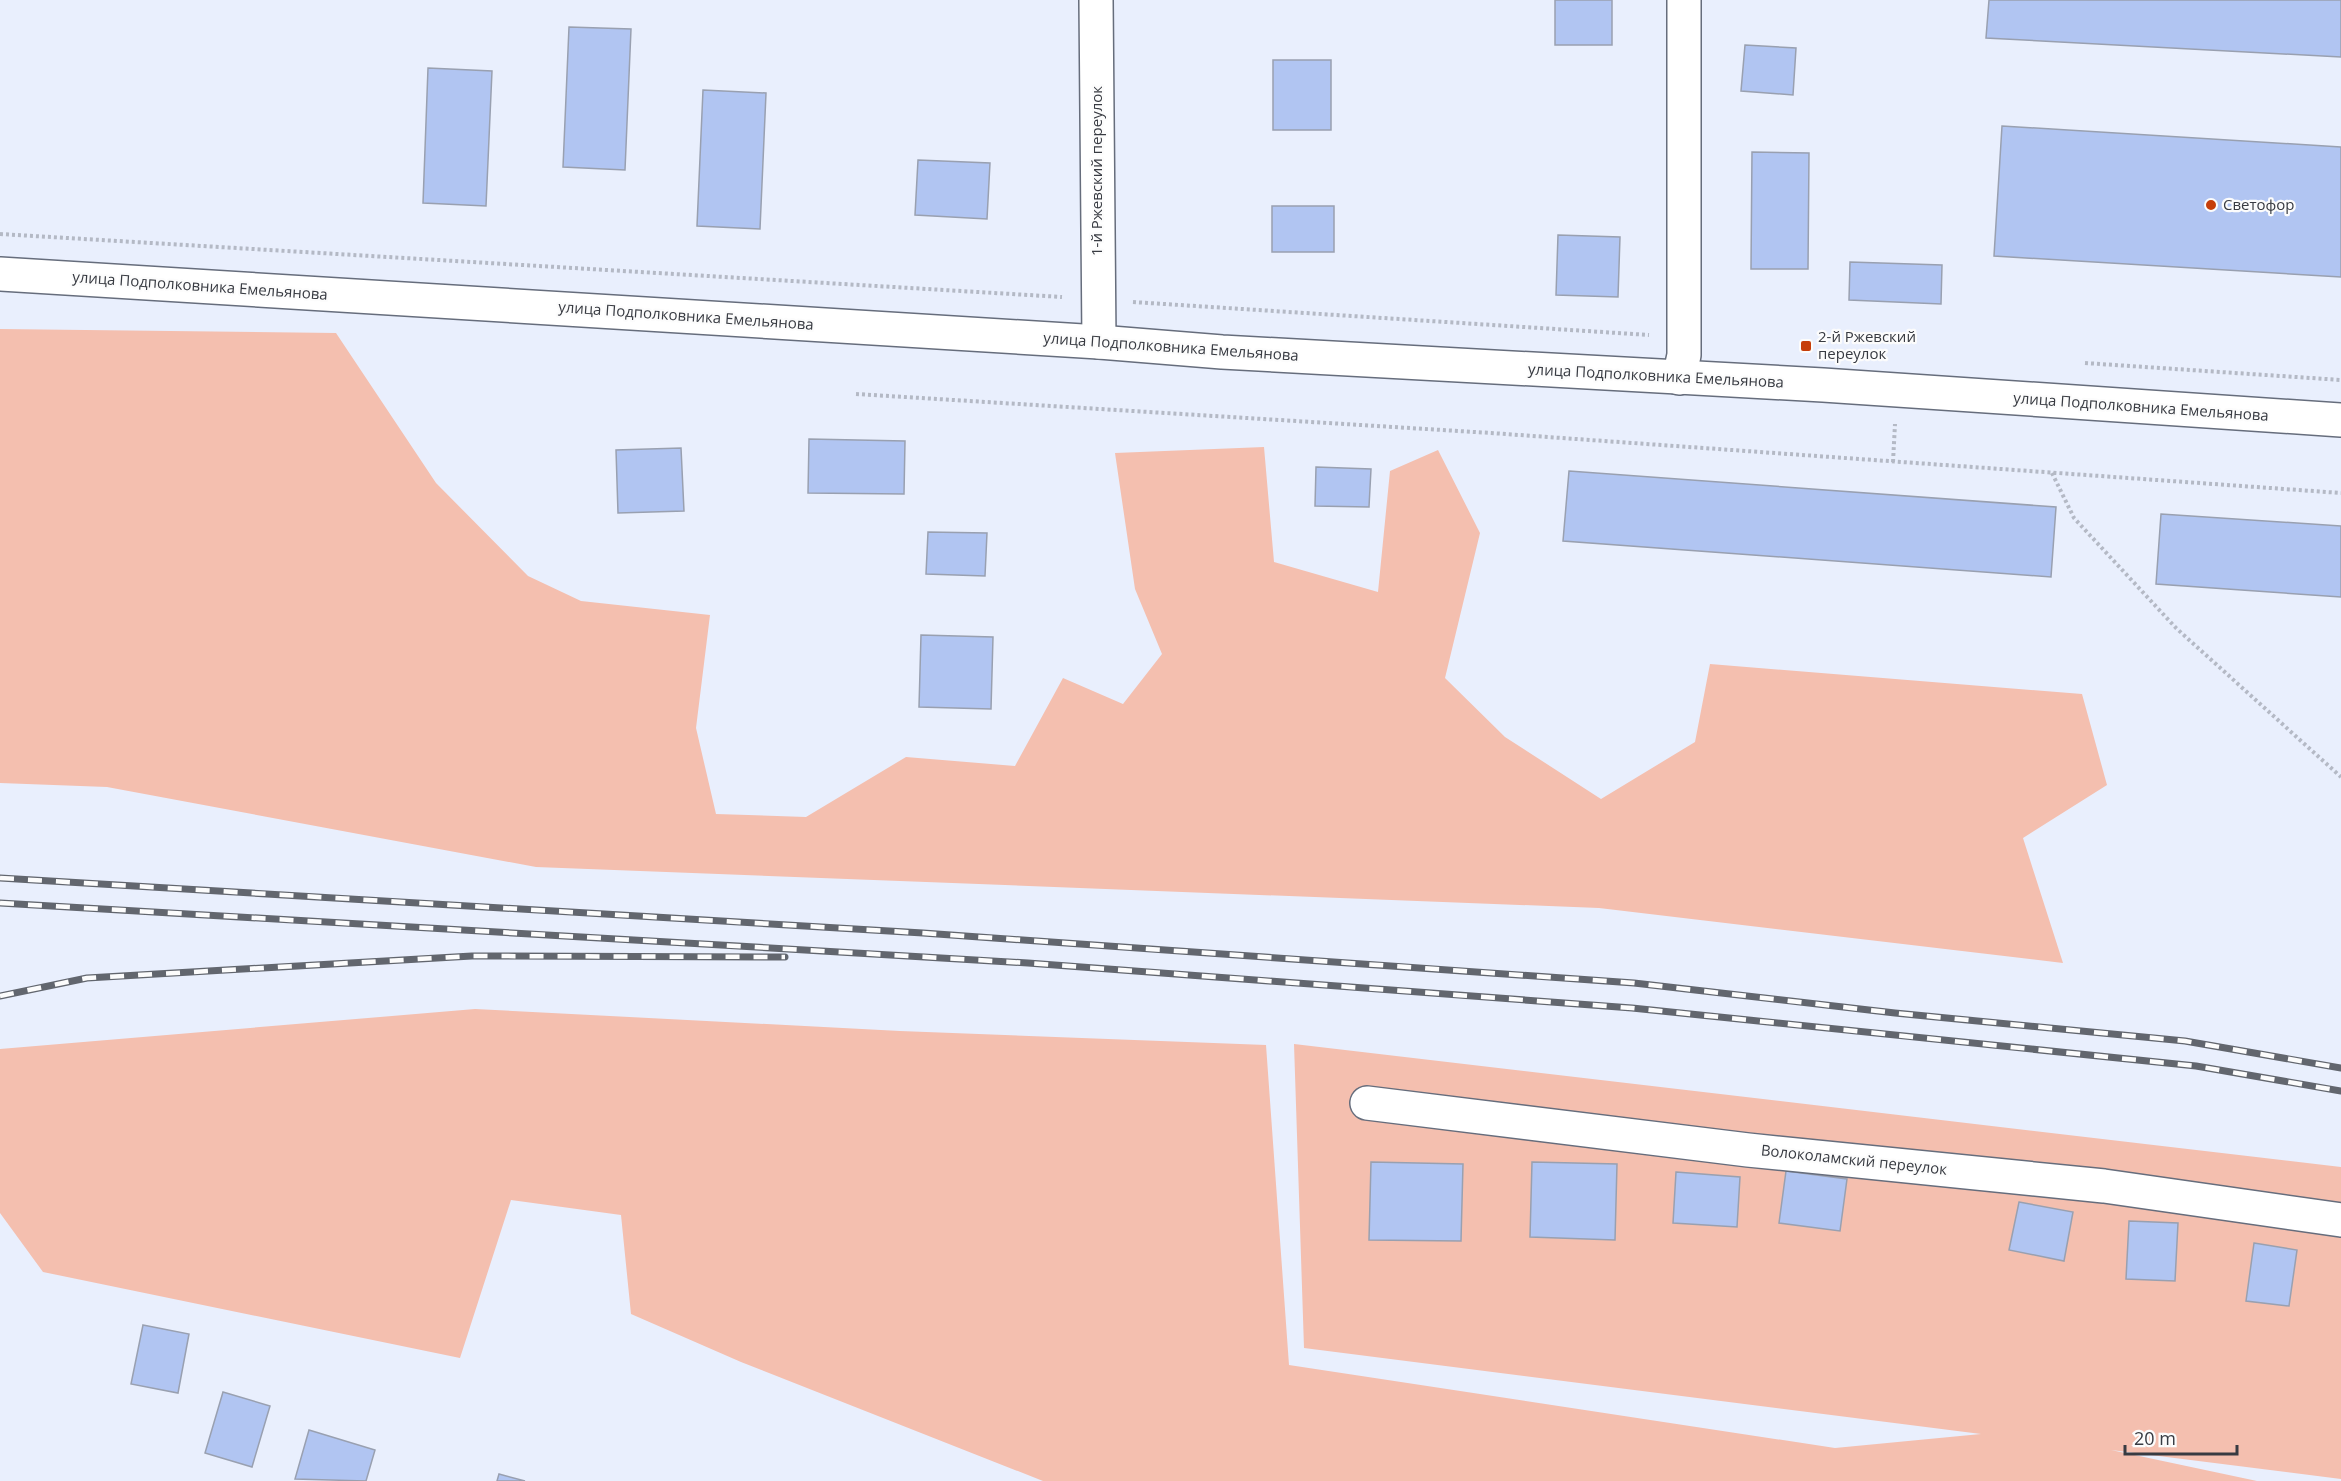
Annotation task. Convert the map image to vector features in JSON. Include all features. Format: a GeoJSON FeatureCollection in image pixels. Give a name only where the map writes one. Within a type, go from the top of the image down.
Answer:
{"type":"FeatureCollection","features":[{"type":"Feature","properties":{"kind":"main road","name":"1-й Ржевский переулок"},"geometry":{"type":"LineString","coordinates":[[1096,0],[1099,342]]}},
{"type":"Feature","properties":{"kind":"main road"},"geometry":{"type":"LineString","coordinates":[[1679,378],[1684,355],[1684,0]]}},
{"type":"Feature","properties":{"kind":"main road","name":"улица Подполковника Емельянова"},"geometry":{"type":"LineString","coordinates":[[0,274],[1099,342],[1222,352],[1823,385],[2341,420]]}},
{"type":"Feature","properties":{"kind":"main road","name":"Волоколамский переулок"},"geometry":{"type":"LineString","coordinates":[[1367,1103],[1748,1150],[2104,1186],[2341,1220]]}},
{"type":"Feature","properties":{"kind":"path"},"geometry":{"type":"LineString","coordinates":[[0,234],[1098,299],[1683,338]]}},
{"type":"Feature","properties":{"kind":"path"},"geometry":{"type":"LineString","coordinates":[[2078,363],[2341,380]]}},
{"type":"Feature","properties":{"kind":"path"},"geometry":{"type":"LineString","coordinates":[[856,394],[1491,433],[2341,493]]}},
{"type":"Feature","properties":{"kind":"path"},"geometry":{"type":"LineString","coordinates":[[2052,472],[2074,518],[2176,628],[2341,777]]}},
{"type":"Feature","properties":{"kind":"shaded area"},"geometry":{"type":"Polygon","coordinates":[[[0,329],[336,333],[436,483],[528,576],[581,601],[710,615],[696,728],[716,814],[806,817],[906,757],[1015,766],[1063,678],[1123,704],[1162,654],[1135,589],[1115,453],[1264,447],[1274,562],[1378,592],[1390,471],[1438,450],[1480,533],[1445,678],[1505,737],[1601,799],[1695,742],[1710,664],[2082,694],[2107,785],[2023,838],[2063,963],[1599,908],[536,867],[107,787],[0,783],[0,329]]]}},
{"type":"Feature","properties":{"kind":"shaded area"},"geometry":{"type":"Polygon","coordinates":[[[475,1009],[900,1031],[1266,1045],[1289,1365],[1835,1448],[1981,1434],[1304,1348],[1294,1044],[2341,1167],[2341,1479],[2111,1450],[2257,1481],[1043,1481],[741,1362],[631,1314],[621,1215],[511,1200],[460,1358],[43,1272],[0,1213],[0,1049],[475,1009]]]}},
{"type":"Feature","properties":{"kind":"building"},"geometry":{"type":"Polygon","coordinates":[[[1555,0],[1612,0],[1612,45],[1555,45],[1555,0]]]}},
{"type":"Feature","properties":{"kind":"building"},"geometry":{"type":"Polygon","coordinates":[[[1989,0],[2341,0],[2341,57],[1986,38],[1989,0]]]}},
{"type":"Feature","properties":{"kind":"building"},"geometry":{"type":"Polygon","coordinates":[[[569,27],[631,29],[625,170],[563,167],[569,27]]]}},
{"type":"Feature","properties":{"kind":"building"},"geometry":{"type":"Polygon","coordinates":[[[1745,45],[1796,48],[1793,95],[1741,91],[1745,45]]]}},
{"type":"Feature","properties":{"kind":"building"},"geometry":{"type":"Polygon","coordinates":[[[1273,60],[1331,60],[1331,130],[1273,130],[1273,60]]]}},
{"type":"Feature","properties":{"kind":"building"},"geometry":{"type":"Polygon","coordinates":[[[428,68],[492,71],[486,206],[423,203],[428,68]]]}},
{"type":"Feature","properties":{"kind":"building"},"geometry":{"type":"Polygon","coordinates":[[[703,90],[766,93],[760,229],[697,226],[703,90]]]}},
{"type":"Feature","properties":{"kind":"building"},"geometry":{"type":"Polygon","coordinates":[[[2002,126],[2341,147],[2341,277],[1994,256],[2002,126]]]}},
{"type":"Feature","properties":{"kind":"building"},"geometry":{"type":"Polygon","coordinates":[[[1752,152],[1809,153],[1808,269],[1751,269],[1752,152]]]}},
{"type":"Feature","properties":{"kind":"building"},"geometry":{"type":"Polygon","coordinates":[[[918,160],[990,163],[987,219],[915,215],[918,160]]]}},
{"type":"Feature","properties":{"kind":"building"},"geometry":{"type":"Polygon","coordinates":[[[1272,206],[1334,206],[1334,252],[1272,252],[1272,206]]]}},
{"type":"Feature","properties":{"kind":"building"},"geometry":{"type":"Polygon","coordinates":[[[1558,235],[1620,237],[1618,297],[1556,295],[1558,235]]]}},
{"type":"Feature","properties":{"kind":"building"},"geometry":{"type":"Polygon","coordinates":[[[1850,262],[1942,265],[1941,304],[1849,300],[1850,262]]]}},
{"type":"Feature","properties":{"kind":"building"},"geometry":{"type":"Polygon","coordinates":[[[809,439],[905,441],[904,494],[808,493],[809,439]]]}},
{"type":"Feature","properties":{"kind":"building"},"geometry":{"type":"Polygon","coordinates":[[[681,448],[684,511],[618,513],[616,450],[681,448]]]}},
{"type":"Feature","properties":{"kind":"building"},"geometry":{"type":"Polygon","coordinates":[[[1316,467],[1371,469],[1369,507],[1315,506],[1316,467]]]}},
{"type":"Feature","properties":{"kind":"building"},"geometry":{"type":"Polygon","coordinates":[[[1569,471],[2056,507],[2051,577],[1563,541],[1569,471]]]}},
{"type":"Feature","properties":{"kind":"building"},"geometry":{"type":"Polygon","coordinates":[[[2161,514],[2341,526],[2341,597],[2156,584],[2161,514]]]}},
{"type":"Feature","properties":{"kind":"building"},"geometry":{"type":"Polygon","coordinates":[[[928,532],[987,533],[985,576],[926,574],[928,532]]]}},
{"type":"Feature","properties":{"kind":"building"},"geometry":{"type":"Polygon","coordinates":[[[921,635],[993,637],[991,709],[919,707],[921,635]]]}},
{"type":"Feature","properties":{"kind":"building"},"geometry":{"type":"Polygon","coordinates":[[[1371,1162],[1463,1164],[1461,1241],[1369,1240],[1371,1162]]]}},
{"type":"Feature","properties":{"kind":"building"},"geometry":{"type":"Polygon","coordinates":[[[1532,1162],[1617,1164],[1615,1240],[1530,1237],[1532,1162]]]}},
{"type":"Feature","properties":{"kind":"building"},"geometry":{"type":"Polygon","coordinates":[[[1786,1171],[1847,1179],[1840,1231],[1779,1223],[1786,1171]]]}},
{"type":"Feature","properties":{"kind":"building"},"geometry":{"type":"Polygon","coordinates":[[[1676,1172],[1740,1177],[1737,1227],[1673,1223],[1676,1172]]]}},
{"type":"Feature","properties":{"kind":"building"},"geometry":{"type":"Polygon","coordinates":[[[2019,1202],[2073,1212],[2064,1261],[2009,1250],[2019,1202]]]}},
{"type":"Feature","properties":{"kind":"building"},"geometry":{"type":"Polygon","coordinates":[[[2129,1221],[2178,1223],[2175,1281],[2126,1279],[2129,1221]]]}},
{"type":"Feature","properties":{"kind":"building"},"geometry":{"type":"Polygon","coordinates":[[[2254,1243],[2297,1250],[2289,1306],[2246,1301],[2254,1243]]]}},
{"type":"Feature","properties":{"kind":"building"},"geometry":{"type":"Polygon","coordinates":[[[143,1325],[189,1334],[178,1393],[131,1384],[143,1325]]]}},
{"type":"Feature","properties":{"kind":"building"},"geometry":{"type":"Polygon","coordinates":[[[223,1392],[270,1406],[252,1467],[205,1453],[223,1392]]]}},
{"type":"Feature","properties":{"kind":"building"},"geometry":{"type":"Polygon","coordinates":[[[309,1430],[375,1450],[366,1481],[295,1479],[309,1430]]]}},
{"type":"Feature","properties":{"kind":"building"},"geometry":{"type":"Polygon","coordinates":[[[499,1474],[525,1481],[497,1481],[499,1474]]]}},
{"type":"Feature","properties":{"kind":"railway"},"geometry":{"type":"LineString","coordinates":[[0,878],[923,933],[1634,983],[1895,1013],[2185,1041],[2341,1068]]}},
{"type":"Feature","properties":{"kind":"railway"},"geometry":{"type":"LineString","coordinates":[[0,903],[1028,963],[1632,1008],[2196,1066],[2341,1091]]}},
{"type":"Feature","properties":{"kind":"railway"},"geometry":{"type":"LineString","coordinates":[[0,996],[87,978],[472,956],[785,957]]}},
{"type":"Feature","properties":{"kind":"place","name":"Светофор"},"geometry":{"type":"Point","coordinates":[2211,205]}},
{"type":"Feature","properties":{"kind":"place","name":"2-й Ржевский переулок"},"geometry":{"type":"Point","coordinates":[1806,346]}}]}
